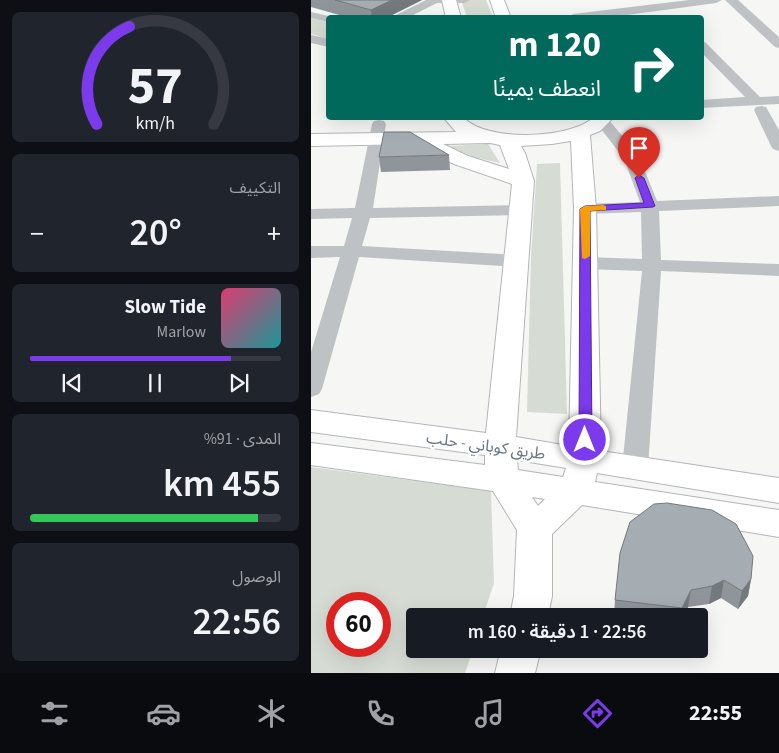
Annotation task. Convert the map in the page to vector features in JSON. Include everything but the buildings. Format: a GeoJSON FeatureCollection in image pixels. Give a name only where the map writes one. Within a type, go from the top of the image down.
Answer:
{"type":"FeatureCollection","features":[{"type":"Feature","properties":{"kind":"main road"},"geometry":{"type":"LineString","coordinates":[[447,0],[453,15]]}},
{"type":"Feature","properties":{"kind":"main road"},"geometry":{"type":"LineString","coordinates":[[497,0],[503,15]]}},
{"type":"Feature","properties":{"kind":"main road"},"geometry":{"type":"LineString","coordinates":[[456,120],[462,128],[498,138],[515,153],[523,180],[500,446],[503,480],[535,529],[535,571],[530,608]]}},
{"type":"Feature","properties":{"kind":"main road"},"geometry":{"type":"LineString","coordinates":[[311,140],[411,128],[498,138],[545,140],[601,122],[585,209],[585,459],[576,492],[535,529]]}},
{"type":"Feature","properties":{"kind":"main road"},"geometry":{"type":"LineString","coordinates":[[311,128],[378,131]]}},
{"type":"Feature","properties":{"kind":"main road"},"geometry":{"type":"LineString","coordinates":[[411,128],[461,160],[523,180]]}},
{"type":"Feature","properties":{"kind":"main road","name":"طريق كوباني - حلب"},"geometry":{"type":"LineString","coordinates":[[311,421],[500,446],[779,491]]}},
{"type":"Feature","properties":{"kind":"main road","name":"طريق كوباني - حلب"},"geometry":{"type":"LineString","coordinates":[[311,454],[503,480],[779,524]]}},
{"type":"Feature","properties":{"kind":"main road"},"geometry":{"type":"LineString","coordinates":[[515,673],[519,658]]}},
{"type":"Feature","properties":{"kind":"street"},"geometry":{"type":"LineString","coordinates":[[404,15],[447,0]]}},
{"type":"Feature","properties":{"kind":"street"},"geometry":{"type":"LineString","coordinates":[[593,13],[661,4],[716,0]]}},
{"type":"Feature","properties":{"kind":"street"},"geometry":{"type":"LineString","coordinates":[[731,0],[779,44]]}},
{"type":"Feature","properties":{"kind":"street"},"geometry":{"type":"LineString","coordinates":[[661,4],[671,15]]}},
{"type":"Feature","properties":{"kind":"street"},"geometry":{"type":"LineString","coordinates":[[311,15],[326,18]]}},
{"type":"Feature","properties":{"kind":"street"},"geometry":{"type":"LineString","coordinates":[[311,39],[326,43]]}},
{"type":"Feature","properties":{"kind":"street"},"geometry":{"type":"LineString","coordinates":[[704,48],[759,106],[779,146]]}},
{"type":"Feature","properties":{"kind":"street"},"geometry":{"type":"LineString","coordinates":[[704,112],[759,106],[779,100]]}},
{"type":"Feature","properties":{"kind":"street"},"geometry":{"type":"LineString","coordinates":[[704,104],[759,106],[779,109]]}},
{"type":"Feature","properties":{"kind":"street"},"geometry":{"type":"LineString","coordinates":[[601,122],[614,134],[629,156],[650,206],[652,266],[635,468]]}},
{"type":"Feature","properties":{"kind":"street"},"geometry":{"type":"LineString","coordinates":[[311,388],[363,212],[378,131]]}},
{"type":"Feature","properties":{"kind":"street"},"geometry":{"type":"LineString","coordinates":[[585,209],[779,201]]}},
{"type":"Feature","properties":{"kind":"street"},"geometry":{"type":"LineString","coordinates":[[311,214],[521,210]]}},
{"type":"Feature","properties":{"kind":"street"},"geometry":{"type":"LineString","coordinates":[[311,252],[351,251],[517,261]]}},
{"type":"Feature","properties":{"kind":"street"},"geometry":{"type":"LineString","coordinates":[[585,263],[779,270]]}},
{"type":"Feature","properties":{"kind":"shaded area"},"geometry":{"type":"Polygon","coordinates":[[[461,0],[486,0],[492,15],[466,15],[461,0]]]}},
{"type":"Feature","properties":{"kind":"shaded area"},"geometry":{"type":"Polygon","coordinates":[[[311,18],[326,22],[326,38],[311,34],[311,18]]]}},
{"type":"Feature","properties":{"kind":"shaded area"},"geometry":{"type":"Polygon","coordinates":[[[488,144],[500,163],[473,157],[448,146],[488,144]]]}},
{"type":"Feature","properties":{"kind":"shaded area"},"geometry":{"type":"Polygon","coordinates":[[[560,163],[567,414],[527,412],[531,257],[537,164],[560,163]]]}},
{"type":"Feature","properties":{"kind":"shaded area"},"geometry":{"type":"Polygon","coordinates":[[[311,467],[491,491],[494,583],[486,608],[406,608],[406,658],[470,658],[465,673],[311,673],[311,467]]]}},
{"type":"Feature","properties":{"kind":"slow traffic"},"geometry":{"type":"LineString","coordinates":[[585,256],[585,209],[603,208]]}},
{"type":"Feature","properties":{"kind":"route"},"geometry":{"type":"LineString","coordinates":[[585,440],[585,209],[650,206],[639,178]]}}]}
